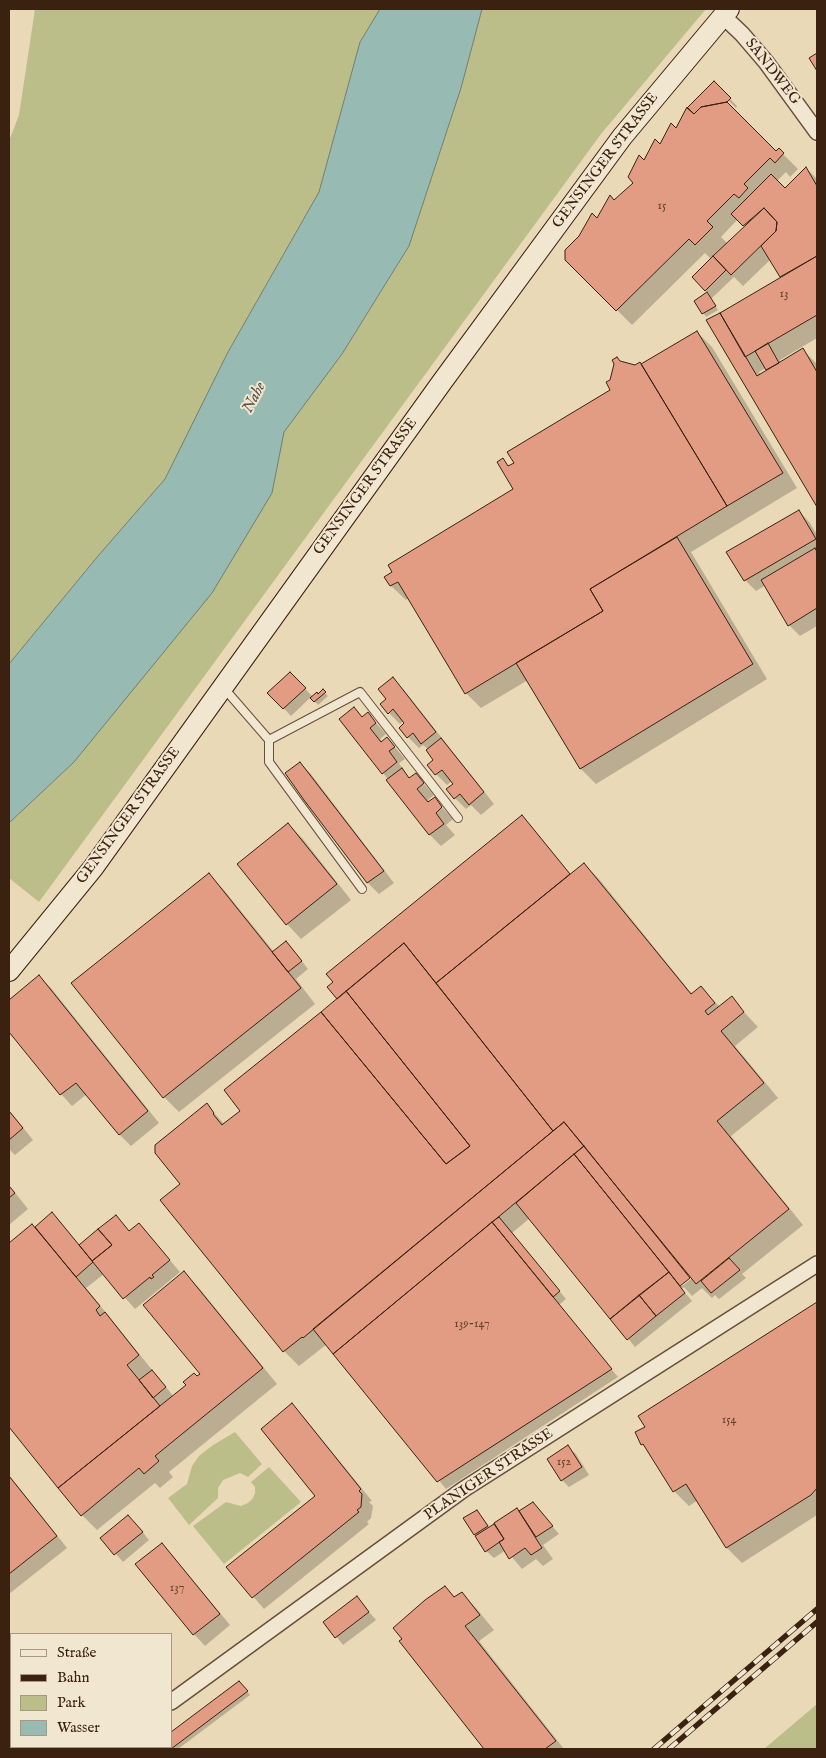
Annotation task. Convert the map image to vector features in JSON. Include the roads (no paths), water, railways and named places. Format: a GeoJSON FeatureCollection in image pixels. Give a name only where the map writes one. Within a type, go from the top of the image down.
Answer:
{"type":"FeatureCollection","features":[{"type":"Feature","properties":{"kind":"street","name":"SANDWEG"},"geometry":{"type":"LineString","coordinates":[[725,12],[766,62],[817,132]]}},
{"type":"Feature","properties":{"kind":"street","name":"GENSINGER STRASSE"},"geometry":{"type":"LineString","coordinates":[[9,971],[93,868],[442,382],[622,137],[725,12]]}},
{"type":"Feature","properties":{"kind":"street","name":"PLANIGER STRASSE"},"geometry":{"type":"LineString","coordinates":[[172,1701],[464,1489],[817,1264]]}},
{"type":"Feature","properties":{"kind":"lane"},"geometry":{"type":"LineString","coordinates":[[223,686],[270,740],[269,762],[362,889]]}},
{"type":"Feature","properties":{"kind":"lane"},"geometry":{"type":"LineString","coordinates":[[270,740],[360,692],[458,818]]}},
{"type":"Feature","properties":{"kind":"water","name":"Nahe"},"geometry":{"type":"Polygon","coordinates":[[[380,9],[482,9],[461,88],[409,246],[342,354],[284,432],[272,493],[212,593],[74,762],[9,823],[9,664],[98,556],[165,479],[228,352],[319,192],[360,42],[380,9]]]}},
{"type":"Feature","properties":{"kind":"railway"},"geometry":{"type":"LineString","coordinates":[[654,1749],[817,1609]]}},
{"type":"Feature","properties":{"kind":"railway"},"geometry":{"type":"LineString","coordinates":[[669,1749],[817,1622]]}}]}
